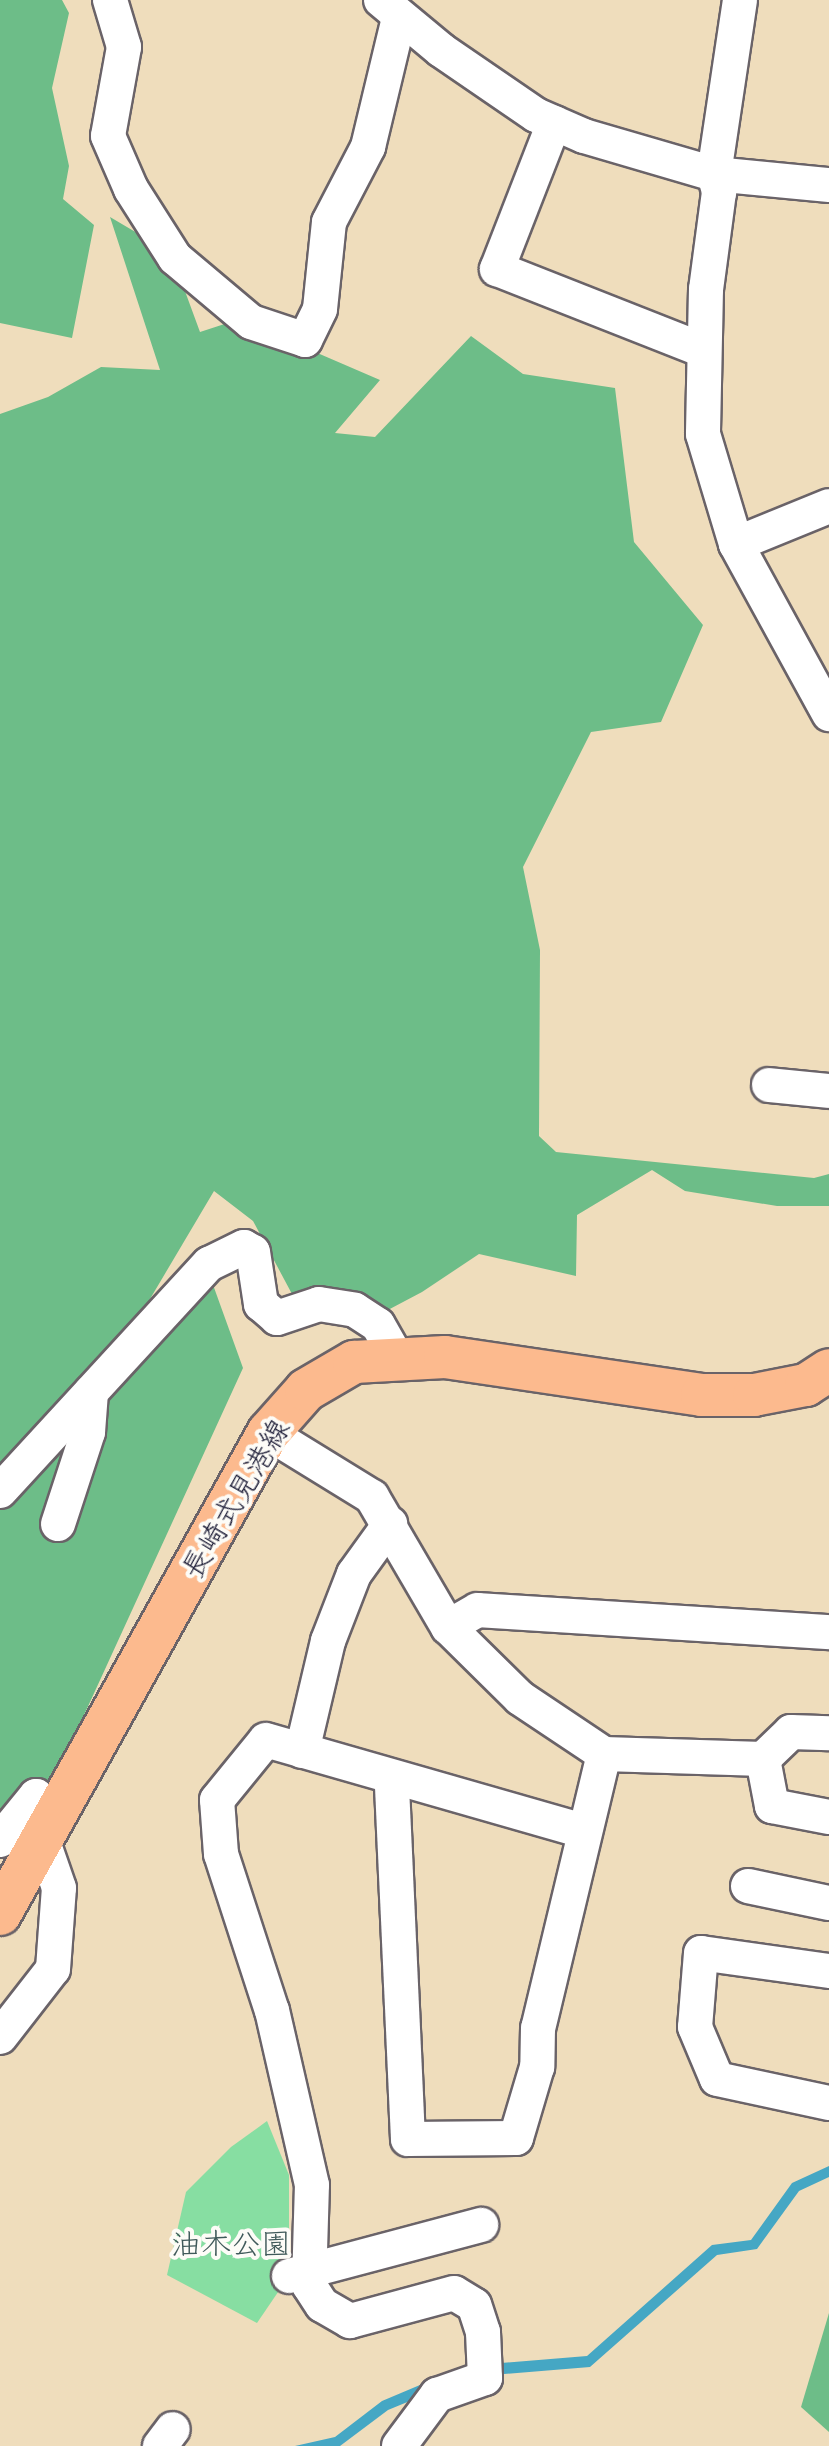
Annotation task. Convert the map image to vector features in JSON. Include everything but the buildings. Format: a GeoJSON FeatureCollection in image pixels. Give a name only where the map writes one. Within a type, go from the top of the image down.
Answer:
{"type":"FeatureCollection","features":[{"type":"Feature","properties":{"kind":"main road","name":"長崎式見港線"},"geometry":{"type":"LineString","coordinates":[[0,1914],[268,1433],[306,1390],[354,1362],[445,1357],[702,1395],[754,1395],[793,1388],[829,1370]]}},
{"type":"Feature","properties":{"kind":"street"},"geometry":{"type":"LineString","coordinates":[[110,0],[124,47],[108,136],[131,189],[175,258],[251,322],[305,340],[320,309],[329,222],[368,147],[390,9],[554,123],[614,148],[714,174],[829,185]]}},
{"type":"Feature","properties":{"kind":"street"},"geometry":{"type":"LineString","coordinates":[[732,3],[714,174],[719,192],[703,350],[703,434],[736,544],[829,714]]}},
{"type":"Feature","properties":{"kind":"street"},"geometry":{"type":"LineString","coordinates":[[554,123],[497,269],[703,350]]}},
{"type":"Feature","properties":{"kind":"street"},"geometry":{"type":"LineString","coordinates":[[736,544],[829,506]]}},
{"type":"Feature","properties":{"kind":"street"},"geometry":{"type":"LineString","coordinates":[[769,1085],[829,1091]]}},
{"type":"Feature","properties":{"kind":"street"},"geometry":{"type":"LineString","coordinates":[[0,1491],[209,1264],[244,1247],[253,1252],[261,1304],[277,1318],[319,1304],[355,1310],[378,1325],[398,1360]]}},
{"type":"Feature","properties":{"kind":"street"},"geometry":{"type":"LineString","coordinates":[[58,1524],[88,1432],[91,1392]]}},
{"type":"Feature","properties":{"kind":"street"},"geometry":{"type":"LineString","coordinates":[[268,1433],[372,1497],[448,1627],[520,1698],[604,1754],[763,1759],[791,1732],[829,1733]]}},
{"type":"Feature","properties":{"kind":"street"},"geometry":{"type":"LineString","coordinates":[[302,1751],[328,1641],[354,1574],[390,1524]]}},
{"type":"Feature","properties":{"kind":"street"},"geometry":{"type":"LineString","coordinates":[[448,1627],[478,1610],[829,1632]]}},
{"type":"Feature","properties":{"kind":"street"},"geometry":{"type":"LineString","coordinates":[[399,2446],[437,2395],[485,2378],[483,2332],[474,2305],[454,2293],[350,2321],[322,2305],[298,2275],[312,2185],[272,2011],[216,1826],[217,1800],[266,1740],[392,1780],[583,1831]]}},
{"type":"Feature","properties":{"kind":"street"},"geometry":{"type":"LineString","coordinates":[[392,1780],[408,2139],[516,2138],[537,2067],[538,2028],[604,1754]]}},
{"type":"Feature","properties":{"kind":"street"},"geometry":{"type":"LineString","coordinates":[[763,1759],[772,1806],[829,1817]]}},
{"type":"Feature","properties":{"kind":"street"},"geometry":{"type":"LineString","coordinates":[[0,1840],[36,1796],[50,1825],[59,1888],[53,1969],[0,2037]]}},
{"type":"Feature","properties":{"kind":"street"},"geometry":{"type":"LineString","coordinates":[[748,1886],[829,1903]]}},
{"type":"Feature","properties":{"kind":"street"},"geometry":{"type":"LineString","coordinates":[[829,1971],[701,1953],[695,2027],[717,2079],[829,2103]]}},
{"type":"Feature","properties":{"kind":"street"},"geometry":{"type":"LineString","coordinates":[[298,2275],[481,2225]]}},
{"type":"Feature","properties":{"kind":"green space"},"geometry":{"type":"Polygon","coordinates":[[[0,0],[62,0],[69,13],[52,88],[69,166],[63,199],[94,225],[72,338],[0,323],[0,0]]]}},
{"type":"Feature","properties":{"kind":"green space"},"geometry":{"type":"Polygon","coordinates":[[[110,217],[171,253],[200,332],[258,313],[271,333],[380,380],[335,433],[375,437],[471,336],[523,374],[615,388],[634,542],[703,625],[661,722],[591,732],[523,867],[540,950],[539,1136],[556,1152],[814,1178],[829,1174],[829,1206],[777,1206],[685,1191],[652,1170],[577,1215],[576,1276],[479,1254],[422,1292],[350,1330],[292,1294],[253,1221],[214,1191],[134,1326],[212,1282],[243,1368],[57,1774],[20,1817],[0,1851],[0,414],[48,397],[101,367],[160,370],[110,217]]]}},
{"type":"Feature","properties":{"kind":"green space","name":"油木公園"},"geometry":{"type":"Polygon","coordinates":[[[267,2121],[289,2175],[289,2276],[257,2323],[167,2275],[186,2192],[231,2147],[267,2121]]]}},
{"type":"Feature","properties":{"kind":"green space"},"geometry":{"type":"Polygon","coordinates":[[[829,2313],[829,2432],[801,2407],[829,2313]]]}},
{"type":"Feature","properties":{"kind":"water"},"geometry":{"type":"Polygon","coordinates":[[[829,2166],[829,2177],[799,2191],[757,2249],[717,2255],[590,2367],[468,2377],[388,2410],[340,2446],[295,2446],[335,2437],[382,2401],[465,2366],[587,2356],[712,2245],[751,2240],[792,2183],[829,2166]]]}}]}
